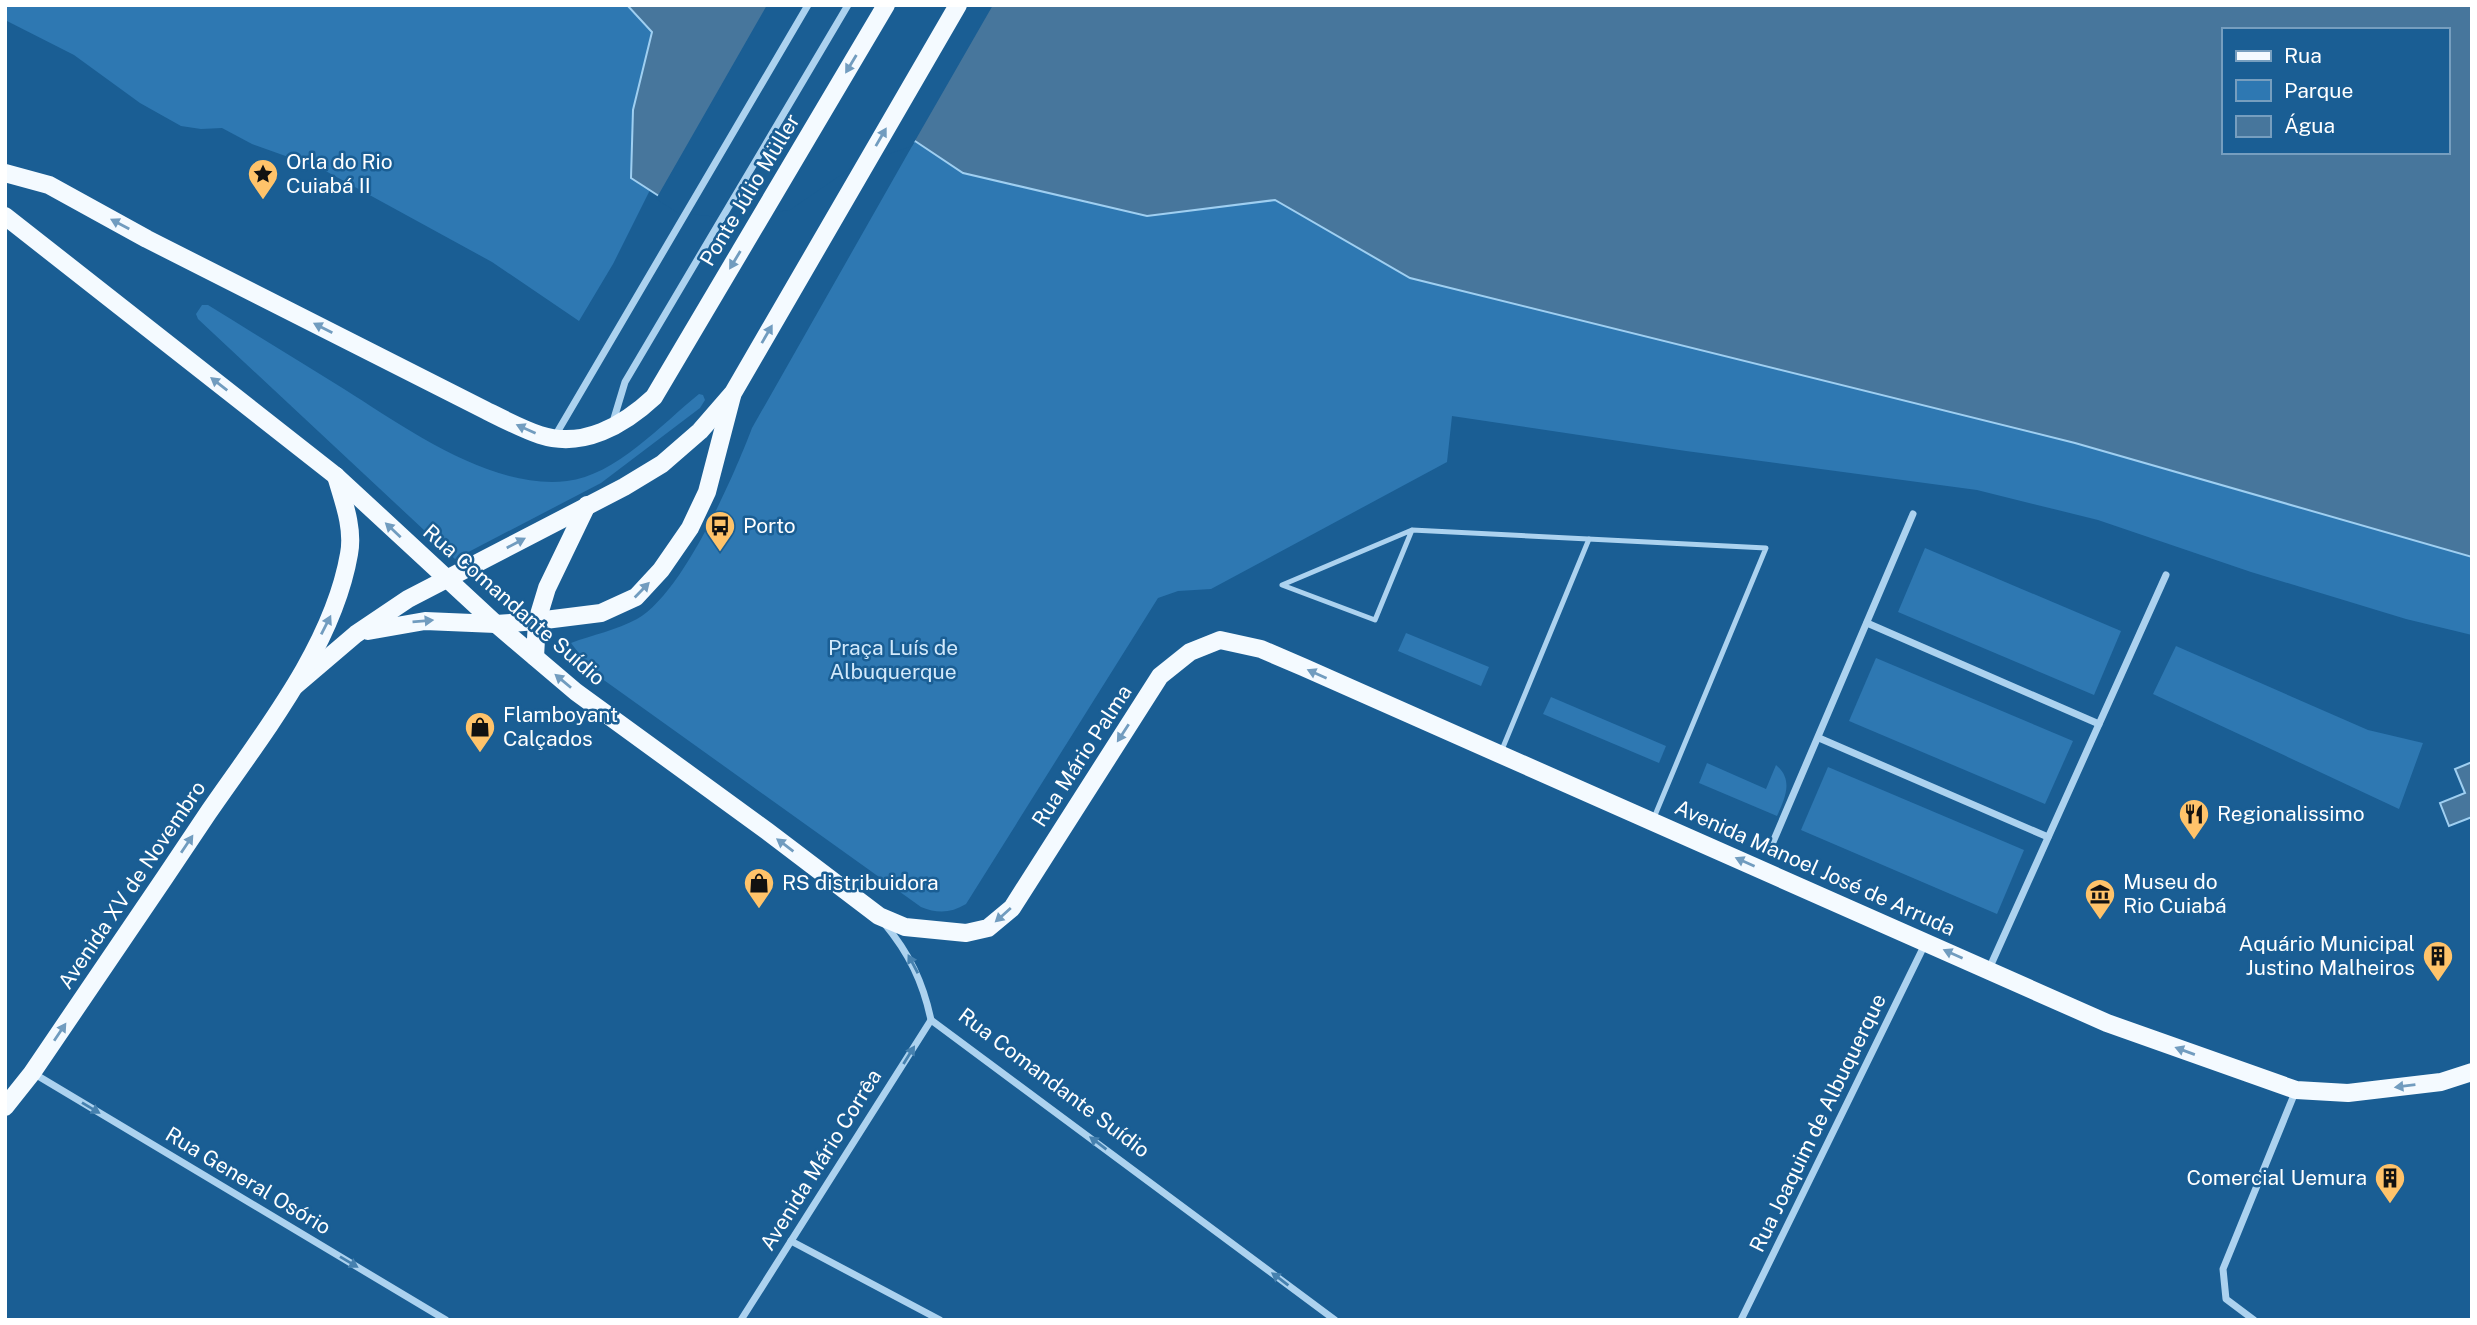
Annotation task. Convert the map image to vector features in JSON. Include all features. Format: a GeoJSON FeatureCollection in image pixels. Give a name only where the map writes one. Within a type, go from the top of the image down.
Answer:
{"type":"FeatureCollection","features":[{"type":"Feature","properties":{"kind":"main road","name":"Ponte Júlio Müller"},"geometry":{"type":"LineString","coordinates":[[611,428],[654,397],[886,5]]}},
{"type":"Feature","properties":{"kind":"main road"},"geometry":{"type":"LineString","coordinates":[[295,686],[356,634],[408,599],[662,464],[700,431],[733,393],[958,5]]}},
{"type":"Feature","properties":{"kind":"main road"},"geometry":{"type":"LineString","coordinates":[[5,173],[49,185],[147,239],[485,411],[540,435],[575,439],[611,428]]}},
{"type":"Feature","properties":{"kind":"main road","name":"Rua Comandante Suídio"},"geometry":{"type":"LineString","coordinates":[[5,216],[336,476],[496,624],[576,692],[879,916]]}},
{"type":"Feature","properties":{"kind":"main road"},"geometry":{"type":"LineString","coordinates":[[356,634],[386,626],[425,621],[496,624],[537,621],[601,612],[618,607],[636,597],[661,570],[690,528],[707,492],[733,393]]}},
{"type":"Feature","properties":{"kind":"main road"},"geometry":{"type":"LineString","coordinates":[[295,686],[332,613],[344,579],[350,549],[348,516],[336,476]]}},
{"type":"Feature","properties":{"kind":"main road"},"geometry":{"type":"LineString","coordinates":[[535,657],[537,621],[547,587],[587,505]]}},
{"type":"Feature","properties":{"kind":"main road","name":"Avenida Manoel José de Arruda"},"geometry":{"type":"LineString","coordinates":[[1160,676],[1190,652],[1220,640],[1261,649],[2106,1023],[2296,1090],[2348,1093],[2441,1082],[2472,1072]]}},
{"type":"Feature","properties":{"kind":"main road","name":"Rua Mário Palma"},"geometry":{"type":"LineString","coordinates":[[879,916],[905,927],[939,932],[977,932],[988,928],[1012,908],[1160,676]]}},
{"type":"Feature","properties":{"kind":"main road","name":"Avenida XV de Novembro"},"geometry":{"type":"LineString","coordinates":[[5,1107],[32,1073],[295,686]]}},
{"type":"Feature","properties":{"kind":"street"},"geometry":{"type":"LineString","coordinates":[[554,438],[808,5]]}},
{"type":"Feature","properties":{"kind":"street"},"geometry":{"type":"LineString","coordinates":[[611,428],[625,382],[848,5]]}},
{"type":"Feature","properties":{"kind":"street"},"geometry":{"type":"LineString","coordinates":[[1773,842],[1913,514]]}},
{"type":"Feature","properties":{"kind":"street"},"geometry":{"type":"LineString","coordinates":[[1988,970],[2166,575]]}},
{"type":"Feature","properties":{"kind":"street"},"geometry":{"type":"LineString","coordinates":[[1867,623],[2099,724]]}},
{"type":"Feature","properties":{"kind":"street"},"geometry":{"type":"LineString","coordinates":[[1819,738],[2048,837]]}},
{"type":"Feature","properties":{"kind":"street","name":"Rua Comandante Suídio"},"geometry":{"type":"LineString","coordinates":[[879,916],[900,942],[918,975],[931,1020],[1335,1320]]}},
{"type":"Feature","properties":{"kind":"street","name":"Rua Joaquim de Albuquerque"},"geometry":{"type":"LineString","coordinates":[[1741,1320],[1927,942]]}},
{"type":"Feature","properties":{"kind":"street","name":"Avenida Mário Corrêa"},"geometry":{"type":"LineString","coordinates":[[741,1320],[931,1020]]}},
{"type":"Feature","properties":{"kind":"street","name":"Rua General Osório"},"geometry":{"type":"LineString","coordinates":[[32,1073],[446,1320]]}},
{"type":"Feature","properties":{"kind":"street"},"geometry":{"type":"LineString","coordinates":[[2253,1320],[2226,1299],[2223,1269],[2296,1090]]}},
{"type":"Feature","properties":{"kind":"street"},"geometry":{"type":"LineString","coordinates":[[791,1241],[940,1320]]}},
{"type":"Feature","properties":{"kind":"lane"},"geometry":{"type":"LineString","coordinates":[[1412,530],[1375,620],[1282,585],[1412,530],[1766,548],[1652,821]]}},
{"type":"Feature","properties":{"kind":"lane"},"geometry":{"type":"LineString","coordinates":[[1500,754],[1589,539]]}},
{"type":"Feature","properties":{"kind":"green space"},"geometry":{"type":"Polygon","coordinates":[[[5,5],[627,5],[652,32],[633,110],[631,177],[650,190],[613,264],[579,321],[492,262],[322,169],[252,144],[222,128],[181,126],[140,103],[74,55],[5,20],[5,5]]]}},
{"type":"Feature","properties":{"kind":"green space","name":"Praça Luís de Albuquerque"},"geometry":{"type":"Polygon","coordinates":[[[915,141],[963,173],[1147,216],[1275,200],[1410,278],[2075,443],[2472,557],[2472,635],[2406,619],[2251,572],[2098,520],[1977,490],[1452,416],[1447,462],[1211,589],[1178,591],[1158,598],[966,904],[944,912],[927,909],[594,673],[571,643],[637,619],[672,585],[705,532],[752,428],[915,141]]]}},
{"type":"Feature","properties":{"kind":"green space"},"geometry":{"type":"Polygon","coordinates":[[[202,305],[208,305],[422,438],[479,466],[509,476],[538,481],[567,481],[585,477],[603,469],[638,446],[699,394],[703,395],[705,400],[700,408],[601,483],[455,559],[198,319],[196,314],[202,305]]]}},
{"type":"Feature","properties":{"kind":"green space"},"geometry":{"type":"Polygon","coordinates":[[[1925,548],[2121,631],[2094,695],[1898,612],[1925,548]]]}},
{"type":"Feature","properties":{"kind":"green space"},"geometry":{"type":"Polygon","coordinates":[[[1406,633],[1489,667],[1481,686],[1398,651],[1406,633]]]}},
{"type":"Feature","properties":{"kind":"green space"},"geometry":{"type":"Polygon","coordinates":[[[2176,646],[2368,730],[2423,743],[2399,809],[2153,694],[2176,646]]]}},
{"type":"Feature","properties":{"kind":"green space"},"geometry":{"type":"Polygon","coordinates":[[[1876,658],[2073,741],[2045,804],[1849,721],[1876,658]]]}},
{"type":"Feature","properties":{"kind":"green space"},"geometry":{"type":"Polygon","coordinates":[[[1551,697],[1666,746],[1659,763],[1543,714],[1551,697]]]}},
{"type":"Feature","properties":{"kind":"green space"},"geometry":{"type":"Polygon","coordinates":[[[1707,763],[1766,789],[1776,765],[1782,771],[1786,783],[1785,796],[1777,816],[1699,783],[1707,763]]]}},
{"type":"Feature","properties":{"kind":"green space"},"geometry":{"type":"Polygon","coordinates":[[[1828,767],[2024,850],[1997,914],[1801,830],[1828,767]]]}},
{"type":"Feature","properties":{"kind":"water"},"geometry":{"type":"Polygon","coordinates":[[[627,5],[2472,5],[2472,557],[2075,443],[1410,278],[1275,200],[1147,216],[963,173],[915,141],[679,209],[631,178],[633,110],[652,32],[627,5]]]}},
{"type":"Feature","properties":{"kind":"water"},"geometry":{"type":"Polygon","coordinates":[[[2472,762],[2472,817],[2449,826],[2440,803],[2465,793],[2455,769],[2472,762]]]}},
{"type":"Feature","properties":{"kind":"pier"},"geometry":{"type":"Polygon","coordinates":[[[767,5],[993,5],[912,146],[854,166],[790,210],[730,218],[678,213],[656,199],[767,5]]]}},
{"type":"Feature","properties":{"kind":"place","name":"Orla do Rio Cuiabá II"},"geometry":{"type":"Point","coordinates":[263,201]}},
{"type":"Feature","properties":{"kind":"place","name":"Porto"},"geometry":{"type":"Point","coordinates":[720,553]}},
{"type":"Feature","properties":{"kind":"place","name":"Flamboyant Calçados"},"geometry":{"type":"Point","coordinates":[480,754]}},
{"type":"Feature","properties":{"kind":"place","name":"Regionalissimo"},"geometry":{"type":"Point","coordinates":[2194,841]}},
{"type":"Feature","properties":{"kind":"place","name":"RS distribuidora"},"geometry":{"type":"Point","coordinates":[759,910]}},
{"type":"Feature","properties":{"kind":"place","name":"Museu do Rio Cuiabá"},"geometry":{"type":"Point","coordinates":[2100,921]}},
{"type":"Feature","properties":{"kind":"place","name":"Aquário Municipal Justino Malheiros"},"geometry":{"type":"Point","coordinates":[2438,983]}},
{"type":"Feature","properties":{"kind":"place","name":"Comercial Uemura"},"geometry":{"type":"Point","coordinates":[2390,1205]}}]}
